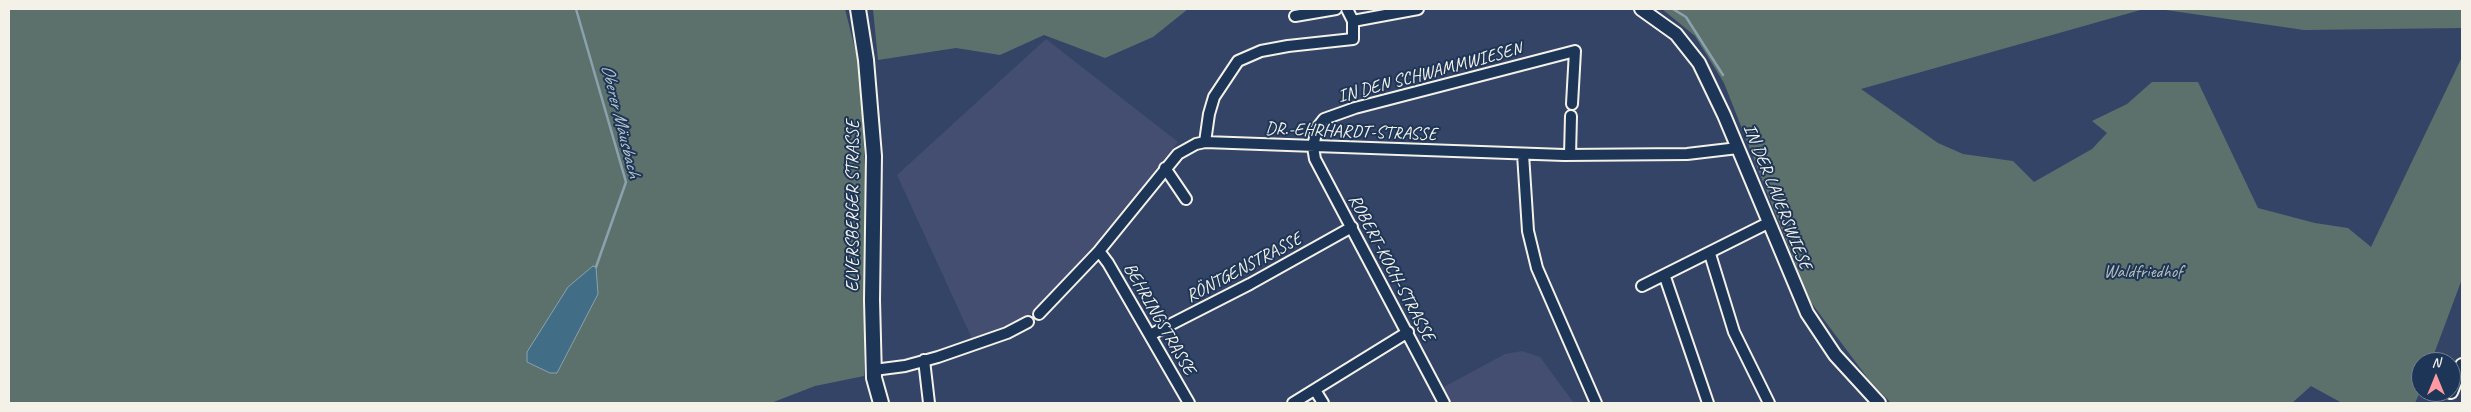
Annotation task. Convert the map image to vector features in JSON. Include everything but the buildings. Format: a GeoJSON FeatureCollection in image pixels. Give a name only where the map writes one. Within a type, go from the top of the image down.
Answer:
{"type":"FeatureCollection","features":[{"type":"Feature","properties":{"kind":"main road","name":"ELVERSBERGER STRASSE"},"geometry":{"type":"LineString","coordinates":[[858,9],[866,60],[874,156],[872,300],[875,387],[881,403]]}},
{"type":"Feature","properties":{"kind":"street"},"geometry":{"type":"LineString","coordinates":[[1295,16],[1336,9]]}},
{"type":"Feature","properties":{"kind":"street"},"geometry":{"type":"LineString","coordinates":[[1205,142],[1209,114],[1214,97],[1238,61],[1261,51],[1353,39],[1352,21],[1347,9]]}},
{"type":"Feature","properties":{"kind":"street"},"geometry":{"type":"LineString","coordinates":[[1352,21],[1418,9]]}},
{"type":"Feature","properties":{"kind":"street","name":"IN DER LAUERSWIESE"},"geometry":{"type":"LineString","coordinates":[[1640,9],[1664,23],[1688,47],[1708,81],[1738,148],[1807,313],[1835,355],[1879,403]]}},
{"type":"Feature","properties":{"kind":"street","name":"IN DEN SCHWAMMWIESEN"},"geometry":{"type":"LineString","coordinates":[[1314,147],[1317,128],[1324,119],[1338,113],[1575,51],[1572,104]]}},
{"type":"Feature","properties":{"kind":"street"},"geometry":{"type":"LineString","coordinates":[[1570,155],[1571,116]]}},
{"type":"Feature","properties":{"kind":"street","name":"DR.-EHRHARDT-STRASSE"},"geometry":{"type":"LineString","coordinates":[[1039,314],[1099,252],[1165,168],[1187,147],[1205,142],[1570,155],[1686,154],[1738,148]]}},
{"type":"Feature","properties":{"kind":"street","name":"ROBERT-KOCH-STRASSE"},"geometry":{"type":"LineString","coordinates":[[1314,147],[1315,158],[1444,403]]}},
{"type":"Feature","properties":{"kind":"street"},"geometry":{"type":"LineString","coordinates":[[1522,154],[1528,231],[1538,268],[1596,403]]}},
{"type":"Feature","properties":{"kind":"street"},"geometry":{"type":"LineString","coordinates":[[1165,168],[1186,198]]}},
{"type":"Feature","properties":{"kind":"street"},"geometry":{"type":"LineString","coordinates":[[1642,286],[1710,254],[1768,223]]}},
{"type":"Feature","properties":{"kind":"street","name":"RÖNTGENSTRASSE"},"geometry":{"type":"LineString","coordinates":[[1150,335],[1250,284],[1352,227]]}},
{"type":"Feature","properties":{"kind":"street","name":"BEHRINGSTRASSE"},"geometry":{"type":"LineString","coordinates":[[1099,252],[1108,262],[1189,403]]}},
{"type":"Feature","properties":{"kind":"street"},"geometry":{"type":"LineString","coordinates":[[1710,254],[1734,332],[1769,403]]}},
{"type":"Feature","properties":{"kind":"street"},"geometry":{"type":"LineString","coordinates":[[1665,276],[1708,403]]}},
{"type":"Feature","properties":{"kind":"street"},"geometry":{"type":"LineString","coordinates":[[874,370],[888,369],[924,360],[980,343],[1028,322]]}},
{"type":"Feature","properties":{"kind":"street"},"geometry":{"type":"LineString","coordinates":[[1293,403],[1408,332]]}},
{"type":"Feature","properties":{"kind":"street"},"geometry":{"type":"LineString","coordinates":[[924,360],[930,403]]}},
{"type":"Feature","properties":{"kind":"street"},"geometry":{"type":"LineString","coordinates":[[1315,390],[1322,403]]}},
{"type":"Feature","properties":{"kind":"shaded area"},"geometry":{"type":"Polygon","coordinates":[[[1046,39],[1178,142],[1097,242],[1027,318],[974,343],[897,175],[1046,39]]]}},
{"type":"Feature","properties":{"kind":"shaded area"},"geometry":{"type":"Polygon","coordinates":[[[593,266],[596,267],[598,294],[557,373],[550,373],[527,362],[527,352],[568,287],[593,266]]]}},
{"type":"Feature","properties":{"kind":"shaded area"},"geometry":{"type":"Polygon","coordinates":[[[1522,351],[1540,357],[1574,403],[1450,403],[1442,388],[1505,354],[1522,351]]]}},
{"type":"Feature","properties":{"kind":"green space"},"geometry":{"type":"Polygon","coordinates":[[[9,9],[845,9],[859,65],[867,204],[864,376],[815,386],[771,403],[9,403],[9,9]],[[527,362],[557,373],[562,363],[527,362]]]}},
{"type":"Feature","properties":{"kind":"green space"},"geometry":{"type":"Polygon","coordinates":[[[873,9],[1188,9],[1153,37],[1105,58],[1044,35],[1000,55],[956,48],[878,60],[873,9]]]}},
{"type":"Feature","properties":{"kind":"green space","name":"Waldfriedhof"},"geometry":{"type":"Polygon","coordinates":[[[1662,9],[2144,9],[1861,89],[1938,143],[1963,154],[2013,161],[2034,182],[2092,149],[2107,133],[2092,121],[2127,104],[2152,82],[2198,82],[2258,208],[2315,223],[2348,228],[2371,247],[2462,57],[2462,279],[2435,352],[2411,352],[2411,402],[2415,403],[2342,403],[2311,386],[2292,403],[1891,403],[1869,380],[1810,301],[1724,83],[1695,36],[1662,9]]]}},
{"type":"Feature","properties":{"kind":"green space"},"geometry":{"type":"Polygon","coordinates":[[[2159,9],[2462,9],[2462,28],[2304,30],[2159,9]]]}},
{"type":"Feature","properties":{"kind":"waterway","name":"Oberer Mäusbach"},"geometry":{"type":"LineString","coordinates":[[576,9],[626,182],[596,267]]}},
{"type":"Feature","properties":{"kind":"waterway"},"geometry":{"type":"LineString","coordinates":[[1673,9],[1686,17],[1723,75]]}}]}
